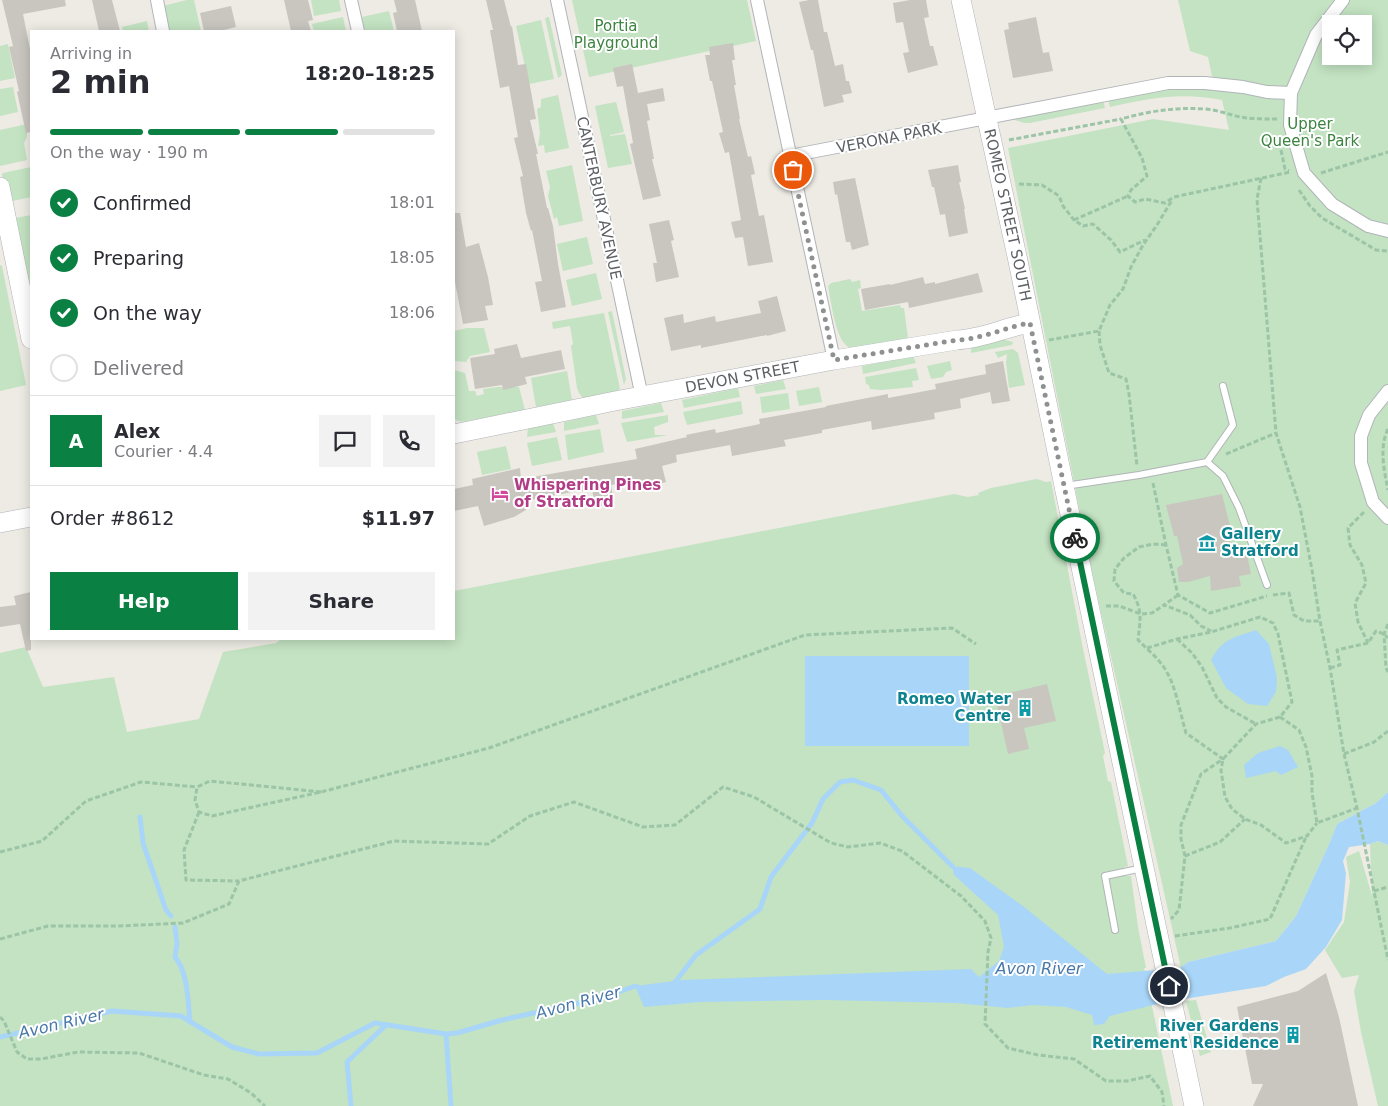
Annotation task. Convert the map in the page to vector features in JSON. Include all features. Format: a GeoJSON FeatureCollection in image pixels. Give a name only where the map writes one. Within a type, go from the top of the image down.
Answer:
{"type":"FeatureCollection","features":[{"type":"Feature","properties":{"kind":"main road","name":"ROMEO STREET SOUTH"},"geometry":{"type":"LineString","coordinates":[[961,0],[1018,261],[1194,1106]]}},
{"type":"Feature","properties":{"kind":"main road"},"geometry":{"type":"LineString","coordinates":[[0,187],[30,334]]}},
{"type":"Feature","properties":{"kind":"main road","name":"DEVON STREET"},"geometry":{"type":"LineString","coordinates":[[455,434],[834,360],[967,339],[1030,323]]}},
{"type":"Feature","properties":{"kind":"main road"},"geometry":{"type":"LineString","coordinates":[[0,523],[30,517]]}},
{"type":"Feature","properties":{"kind":"street"},"geometry":{"type":"LineString","coordinates":[[157,0],[163,30]]}},
{"type":"Feature","properties":{"kind":"street"},"geometry":{"type":"LineString","coordinates":[[351,0],[358,30]]}},
{"type":"Feature","properties":{"kind":"street","name":"CANTERBURY AVENUE"},"geometry":{"type":"LineString","coordinates":[[557,0],[642,396]]}},
{"type":"Feature","properties":{"kind":"street"},"geometry":{"type":"LineString","coordinates":[[757,0],[834,360]]}},
{"type":"Feature","properties":{"kind":"street"},"geometry":{"type":"LineString","coordinates":[[1343,0],[1316,36],[1291,93],[1290,125],[1304,173],[1332,204],[1388,240]]}},
{"type":"Feature","properties":{"kind":"street","name":"VERONA PARK"},"geometry":{"type":"LineString","coordinates":[[790,156],[1168,83],[1205,83],[1243,87],[1266,92],[1291,93]]}},
{"type":"Feature","properties":{"kind":"street"},"geometry":{"type":"LineString","coordinates":[[1368,226],[1388,230]]}},
{"type":"Feature","properties":{"kind":"street"},"geometry":{"type":"LineString","coordinates":[[1388,391],[1369,415],[1361,436],[1361,463],[1373,502],[1388,518]]}},
{"type":"Feature","properties":{"kind":"lane"},"geometry":{"type":"LineString","coordinates":[[1064,486],[1139,475],[1207,462],[1233,425],[1223,386]]}},
{"type":"Feature","properties":{"kind":"lane"},"geometry":{"type":"LineString","coordinates":[[1207,462],[1223,476],[1235,500],[1267,585]]}},
{"type":"Feature","properties":{"kind":"lane"},"geometry":{"type":"LineString","coordinates":[[1115,930],[1105,876],[1144,868]]}},
{"type":"Feature","properties":{"kind":"path"},"geometry":{"type":"LineString","coordinates":[[1005,141],[1168,109],[1206,109],[1247,118],[1280,119]]}},
{"type":"Feature","properties":{"kind":"path"},"geometry":{"type":"LineString","coordinates":[[1074,220],[1128,196],[1131,190],[1147,176],[1142,158],[1121,118]]}},
{"type":"Feature","properties":{"kind":"path"},"geometry":{"type":"LineString","coordinates":[[1128,196],[1135,202],[1145,199],[1165,203],[1174,197],[1289,172],[1322,173],[1388,152]]}},
{"type":"Feature","properties":{"kind":"path"},"geometry":{"type":"LineString","coordinates":[[1261,178],[1256,199],[1276,433],[1300,507],[1344,754],[1388,960]]}},
{"type":"Feature","properties":{"kind":"path"},"geometry":{"type":"LineString","coordinates":[[1002,188],[1015,185],[1042,184],[1058,196],[1074,220],[1083,226],[1093,224],[1111,240],[1120,252],[1148,239],[1174,197]]}},
{"type":"Feature","properties":{"kind":"path"},"geometry":{"type":"LineString","coordinates":[[1139,475],[1126,380],[1109,373],[1100,345],[1099,330],[1110,305],[1123,289],[1131,268],[1143,245],[1152,233]]}},
{"type":"Feature","properties":{"kind":"path"},"geometry":{"type":"LineString","coordinates":[[1047,340],[1099,330]]}},
{"type":"Feature","properties":{"kind":"path"},"geometry":{"type":"LineString","coordinates":[[1388,429],[1383,438],[1383,466],[1388,490]]}},
{"type":"Feature","properties":{"kind":"path"},"geometry":{"type":"LineString","coordinates":[[1207,462],[1276,433]]}},
{"type":"Feature","properties":{"kind":"path"},"geometry":{"type":"LineString","coordinates":[[1150,472],[1178,594],[1210,613],[1270,595],[1289,593],[1294,615],[1304,621],[1320,621]]}},
{"type":"Feature","properties":{"kind":"path"},"geometry":{"type":"LineString","coordinates":[[1368,643],[1358,622],[1356,603],[1366,583],[1362,565],[1350,544],[1348,528],[1373,502]]}},
{"type":"Feature","properties":{"kind":"path"},"geometry":{"type":"LineString","coordinates":[[1166,545],[1153,544],[1139,547],[1124,558],[1116,569],[1114,581],[1124,594],[1133,594],[1139,603],[1141,614],[1138,640],[1165,670],[1176,695],[1186,732],[1223,759]]}},
{"type":"Feature","properties":{"kind":"path"},"geometry":{"type":"LineString","coordinates":[[1267,585],[1270,595]]}},
{"type":"Feature","properties":{"kind":"path"},"geometry":{"type":"LineString","coordinates":[[1089,606],[1119,606],[1141,614],[1152,613],[1178,594]]}},
{"type":"Feature","properties":{"kind":"path"},"geometry":{"type":"LineString","coordinates":[[1164,605],[1190,615],[1201,626],[1211,632]]}},
{"type":"Feature","properties":{"kind":"path"},"geometry":{"type":"LineString","coordinates":[[1146,648],[1260,618],[1273,623],[1280,643],[1292,702],[1280,717],[1256,724],[1223,759],[1201,774],[1181,825],[1181,840],[1185,856],[1179,910],[1170,920],[1171,924]]}},
{"type":"Feature","properties":{"kind":"path"},"geometry":{"type":"LineString","coordinates":[[1388,624],[1384,634],[1386,668],[1388,672]]}},
{"type":"Feature","properties":{"kind":"path"},"geometry":{"type":"LineString","coordinates":[[199,812],[212,816],[321,792],[489,748],[805,635],[952,628],[976,644]]}},
{"type":"Feature","properties":{"kind":"path"},"geometry":{"type":"LineString","coordinates":[[1330,668],[1340,665],[1337,650],[1368,643],[1376,632],[1384,634],[1388,638]]}},
{"type":"Feature","properties":{"kind":"path"},"geometry":{"type":"LineString","coordinates":[[1177,639],[1192,653],[1202,667],[1217,698],[1226,707],[1256,724]]}},
{"type":"Feature","properties":{"kind":"path"},"geometry":{"type":"LineString","coordinates":[[1280,717],[1299,730],[1306,746],[1312,776],[1312,793],[1317,823]]}},
{"type":"Feature","properties":{"kind":"path"},"geometry":{"type":"LineString","coordinates":[[1344,754],[1374,742],[1388,731]]}},
{"type":"Feature","properties":{"kind":"path"},"geometry":{"type":"LineString","coordinates":[[1223,759],[1221,770],[1225,797],[1232,809],[1245,819],[1261,826],[1286,844],[1307,836]]}},
{"type":"Feature","properties":{"kind":"path"},"geometry":{"type":"LineString","coordinates":[[0,852],[42,841],[86,801],[141,782],[197,787],[210,781],[321,792]]}},
{"type":"Feature","properties":{"kind":"path"},"geometry":{"type":"LineString","coordinates":[[197,787],[195,800],[199,812],[184,850],[186,880],[238,881],[394,841],[488,844],[530,816],[574,802],[643,827],[675,825],[723,787],[754,798],[831,843],[848,847],[880,843],[902,851],[960,896],[985,921],[991,938],[988,952],[985,1024],[1008,1048],[1074,1059],[1106,1081],[1127,1081],[1150,1076],[1162,1092],[1164,1106]]}},
{"type":"Feature","properties":{"kind":"path"},"geometry":{"type":"LineString","coordinates":[[1163,956],[1174,936],[1230,928],[1270,919],[1307,836],[1317,823],[1357,808]]}},
{"type":"Feature","properties":{"kind":"path"},"geometry":{"type":"LineString","coordinates":[[1185,856],[1220,842],[1245,819]]}},
{"type":"Feature","properties":{"kind":"path"},"geometry":{"type":"LineString","coordinates":[[0,939],[48,926],[119,926],[183,923],[229,904],[238,881]]}},
{"type":"Feature","properties":{"kind":"path"},"geometry":{"type":"LineString","coordinates":[[1374,891],[1388,887]]}},
{"type":"Feature","properties":{"kind":"path"},"geometry":{"type":"LineString","coordinates":[[0,1017],[4,1021],[17,1052],[27,1058],[41,1059],[78,1052],[140,1053],[204,1075],[228,1079],[251,1093],[265,1106]]}},
{"type":"Feature","properties":{"kind":"green space"},"geometry":{"type":"Polygon","coordinates":[[[194,0],[201,30],[169,30],[163,6],[194,0]]]}},
{"type":"Feature","properties":{"kind":"green space"},"geometry":{"type":"Polygon","coordinates":[[[311,0],[339,0],[341,11],[314,16],[311,0]]]}},
{"type":"Feature","properties":{"kind":"green space","name":"Portia Playground"},"geometry":{"type":"Polygon","coordinates":[[[572,0],[747,0],[756,41],[589,77],[572,0]]]}},
{"type":"Feature","properties":{"kind":"green space","name":"Upper Queen's Park"},"geometry":{"type":"Polygon","coordinates":[[[1178,0],[1388,0],[1388,792],[1376,803],[1337,824],[1296,916],[1276,941],[1188,962],[1181,968],[1090,563],[1008,148],[1153,119],[1229,130],[1222,100],[1180,96],[1110,107],[1108,99],[1218,79],[1212,76],[1208,57],[1190,51],[1178,0]]]}},
{"type":"Feature","properties":{"kind":"green space"},"geometry":{"type":"Polygon","coordinates":[[[389,11],[394,30],[365,30],[362,17],[389,11]]]}},
{"type":"Feature","properties":{"kind":"green space"},"geometry":{"type":"Polygon","coordinates":[[[343,17],[346,30],[314,30],[312,24],[343,17]]]}},
{"type":"Feature","properties":{"kind":"green space"},"geometry":{"type":"Polygon","coordinates":[[[549,17],[562,75],[558,78],[545,18],[549,17]]]}},
{"type":"Feature","properties":{"kind":"green space"},"geometry":{"type":"Polygon","coordinates":[[[541,20],[554,79],[529,84],[516,26],[541,20]]]}},
{"type":"Feature","properties":{"kind":"green space"},"geometry":{"type":"Polygon","coordinates":[[[147,21],[149,30],[123,30],[122,27],[147,21]]]}},
{"type":"Feature","properties":{"kind":"green space"},"geometry":{"type":"Polygon","coordinates":[[[8,44],[15,78],[0,81],[0,46],[8,44]]]}},
{"type":"Feature","properties":{"kind":"green space"},"geometry":{"type":"Polygon","coordinates":[[[13,87],[18,112],[0,116],[0,89],[13,87]]]}},
{"type":"Feature","properties":{"kind":"green space"},"geometry":{"type":"Polygon","coordinates":[[[558,95],[569,148],[545,153],[544,145],[538,146],[540,133],[537,109],[541,107],[541,99],[558,95]]]}},
{"type":"Feature","properties":{"kind":"green space"},"geometry":{"type":"Polygon","coordinates":[[[1103,100],[1105,108],[1030,123],[1012,119],[1103,100]]]}},
{"type":"Feature","properties":{"kind":"green space"},"geometry":{"type":"Polygon","coordinates":[[[616,102],[624,132],[610,136],[625,134],[632,164],[608,168],[595,106],[616,102]]]}},
{"type":"Feature","properties":{"kind":"green space"},"geometry":{"type":"Polygon","coordinates":[[[27,124],[27,137],[24,143],[27,160],[0,166],[0,130],[27,124]]]}},
{"type":"Feature","properties":{"kind":"green space"},"geometry":{"type":"Polygon","coordinates":[[[572,165],[583,221],[559,226],[557,217],[554,219],[548,196],[550,187],[546,171],[572,165]]]}},
{"type":"Feature","properties":{"kind":"green space"},"geometry":{"type":"Polygon","coordinates":[[[30,167],[30,197],[8,202],[3,173],[30,167]]]}},
{"type":"Feature","properties":{"kind":"green space"},"geometry":{"type":"Polygon","coordinates":[[[30,215],[30,282],[26,283],[11,219],[30,215]]]}},
{"type":"Feature","properties":{"kind":"green space"},"geometry":{"type":"Polygon","coordinates":[[[587,237],[593,264],[563,271],[557,244],[587,237]]]}},
{"type":"Feature","properties":{"kind":"green space"},"geometry":{"type":"Polygon","coordinates":[[[0,265],[2,266],[26,385],[0,391],[0,265]]]}},
{"type":"Feature","properties":{"kind":"green space"},"geometry":{"type":"Polygon","coordinates":[[[596,273],[602,299],[572,306],[566,280],[596,273]]]}},
{"type":"Feature","properties":{"kind":"green space"},"geometry":{"type":"Polygon","coordinates":[[[850,279],[852,282],[860,280],[861,288],[858,289],[862,311],[900,305],[901,308],[904,308],[908,338],[855,349],[845,344],[836,324],[828,286],[831,283],[850,279]]]}},
{"type":"Feature","properties":{"kind":"green space"},"geometry":{"type":"Polygon","coordinates":[[[612,311],[626,379],[624,385],[608,312],[612,311]]]}},
{"type":"Feature","properties":{"kind":"green space"},"geometry":{"type":"Polygon","coordinates":[[[604,313],[620,389],[612,393],[584,399],[577,388],[570,326],[553,329],[552,322],[604,313]]]}},
{"type":"Feature","properties":{"kind":"green space"},"geometry":{"type":"Polygon","coordinates":[[[467,328],[484,328],[490,352],[470,356],[466,362],[455,361],[455,331],[467,328]]]}},
{"type":"Feature","properties":{"kind":"green space"},"geometry":{"type":"Polygon","coordinates":[[[1001,339],[1013,342],[1012,345],[971,353],[971,345],[1001,339]]]}},
{"type":"Feature","properties":{"kind":"green space"},"geometry":{"type":"Polygon","coordinates":[[[1013,349],[1018,353],[1025,385],[1009,388],[1006,363],[1007,354],[998,358],[995,352],[1013,349]]]}},
{"type":"Feature","properties":{"kind":"green space"},"geometry":{"type":"Polygon","coordinates":[[[913,356],[916,363],[863,374],[862,366],[913,356]]]}},
{"type":"Feature","properties":{"kind":"green space"},"geometry":{"type":"Polygon","coordinates":[[[950,361],[952,370],[946,372],[943,377],[931,379],[927,366],[950,361]]]}},
{"type":"Feature","properties":{"kind":"green space"},"geometry":{"type":"Polygon","coordinates":[[[916,368],[919,380],[912,381],[913,387],[881,390],[870,389],[869,385],[866,384],[865,377],[916,368]]]}},
{"type":"Feature","properties":{"kind":"green space"},"geometry":{"type":"Polygon","coordinates":[[[455,370],[465,373],[469,391],[475,391],[477,396],[484,394],[483,389],[519,387],[525,410],[465,421],[455,419],[455,370]]]}},
{"type":"Feature","properties":{"kind":"green space"},"geometry":{"type":"Polygon","coordinates":[[[567,371],[572,400],[536,407],[531,378],[567,371]]]}},
{"type":"Feature","properties":{"kind":"green space"},"geometry":{"type":"Polygon","coordinates":[[[783,380],[786,389],[756,394],[754,386],[783,380]]]}},
{"type":"Feature","properties":{"kind":"green space"},"geometry":{"type":"Polygon","coordinates":[[[819,387],[822,402],[799,406],[796,391],[819,387]]]}},
{"type":"Feature","properties":{"kind":"green space"},"geometry":{"type":"Polygon","coordinates":[[[738,388],[740,397],[684,408],[682,400],[738,388]]]}},
{"type":"Feature","properties":{"kind":"green space"},"geometry":{"type":"Polygon","coordinates":[[[788,393],[790,409],[762,413],[760,397],[788,393]]]}},
{"type":"Feature","properties":{"kind":"green space"},"geometry":{"type":"Polygon","coordinates":[[[741,401],[743,414],[687,425],[683,412],[741,401]]]}},
{"type":"Feature","properties":{"kind":"green space"},"geometry":{"type":"Polygon","coordinates":[[[661,403],[664,412],[622,419],[622,411],[661,403]]]}},
{"type":"Feature","properties":{"kind":"green space"},"geometry":{"type":"Polygon","coordinates":[[[596,415],[599,424],[564,431],[564,422],[596,415]]]}},
{"type":"Feature","properties":{"kind":"green space"},"geometry":{"type":"Polygon","coordinates":[[[668,415],[668,422],[654,427],[655,435],[668,435],[627,442],[621,423],[668,415]]]}},
{"type":"Feature","properties":{"kind":"green space"},"geometry":{"type":"Polygon","coordinates":[[[553,423],[556,432],[527,437],[528,428],[553,423]]]}},
{"type":"Feature","properties":{"kind":"green space"},"geometry":{"type":"Polygon","coordinates":[[[600,429],[604,452],[568,460],[565,435],[600,429]]]}},
{"type":"Feature","properties":{"kind":"green space"},"geometry":{"type":"Polygon","coordinates":[[[557,437],[562,460],[532,466],[527,443],[557,437]]]}},
{"type":"Feature","properties":{"kind":"green space"},"geometry":{"type":"Polygon","coordinates":[[[506,446],[511,469],[482,475],[477,452],[506,446]]]}},
{"type":"Feature","properties":{"kind":"green space"},"geometry":{"type":"Polygon","coordinates":[[[1037,479],[1046,482],[1051,481],[1105,753],[1103,756],[1108,781],[1111,782],[1128,866],[1124,867],[1126,876],[1131,876],[1146,968],[1144,968],[1173,1106],[0,1106],[0,653],[26,647],[43,687],[114,677],[127,732],[199,719],[223,652],[276,643],[280,640],[455,640],[455,591],[954,494],[968,497],[979,495],[978,493],[991,488],[1037,479]]]}},
{"type":"Feature","properties":{"kind":"green space"},"geometry":{"type":"Polygon","coordinates":[[[1378,841],[1388,845],[1388,1106],[1378,1106],[1361,1032],[1354,991],[1359,975],[1342,978],[1325,950],[1344,922],[1350,882],[1346,857],[1359,851],[1372,896],[1370,844],[1378,841]]]}},
{"type":"Feature","properties":{"kind":"green space"},"geometry":{"type":"Polygon","coordinates":[[[1196,1000],[1211,1052],[1200,1056],[1186,1001],[1196,1000]]]}},
{"type":"Feature","properties":{"kind":"water"},"geometry":{"type":"Polygon","coordinates":[[[1256,630],[1269,644],[1277,678],[1276,692],[1267,706],[1248,704],[1226,688],[1211,660],[1224,643],[1256,630]]]}},
{"type":"Feature","properties":{"kind":"water"},"geometry":{"type":"Polygon","coordinates":[[[805,656],[969,656],[969,746],[805,746],[805,656]]]}},
{"type":"Feature","properties":{"kind":"water"},"geometry":{"type":"Polygon","coordinates":[[[1280,746],[1288,750],[1298,767],[1281,775],[1276,771],[1246,778],[1244,765],[1258,753],[1280,746]]]}},
{"type":"Feature","properties":{"kind":"water","name":"Avon River"},"geometry":{"type":"Polygon","coordinates":[[[1388,792],[1388,845],[1378,841],[1349,847],[1343,861],[1346,873],[1342,920],[1326,947],[1306,969],[1266,986],[1153,1005],[1110,1016],[1104,1024],[1094,1025],[1092,1015],[1066,1007],[1033,1005],[1008,1008],[956,1003],[826,1000],[700,1002],[644,1007],[635,986],[682,980],[971,969],[979,977],[999,961],[1004,947],[998,915],[954,875],[952,866],[970,868],[1023,906],[1107,974],[1180,968],[1188,962],[1276,941],[1296,916],[1337,824],[1376,803],[1388,792]]]}},
{"type":"Feature","properties":{"kind":"building"},"geometry":{"type":"Polygon","coordinates":[[[2,0],[65,0],[66,6],[23,14],[30,49],[30,132],[26,133],[9,47],[13,46],[2,0]]]}},
{"type":"Feature","properties":{"kind":"building"},"geometry":{"type":"Polygon","coordinates":[[[92,0],[112,0],[120,30],[99,30],[92,0]]]}},
{"type":"Feature","properties":{"kind":"building"},"geometry":{"type":"Polygon","coordinates":[[[284,0],[308,0],[313,20],[308,21],[311,30],[291,30],[284,0]]]}},
{"type":"Feature","properties":{"kind":"building"},"geometry":{"type":"Polygon","coordinates":[[[394,0],[415,0],[422,30],[397,30],[393,13],[397,12],[394,0]]]}},
{"type":"Feature","properties":{"kind":"building"},"geometry":{"type":"Polygon","coordinates":[[[486,0],[504,0],[512,26],[518,65],[526,64],[536,119],[530,120],[547,208],[553,226],[566,307],[541,312],[535,282],[542,281],[532,230],[526,213],[520,177],[523,176],[514,138],[518,137],[509,86],[500,88],[490,30],[493,30],[486,0]]]}},
{"type":"Feature","properties":{"kind":"building"},"geometry":{"type":"Polygon","coordinates":[[[818,0],[824,32],[827,32],[835,66],[843,64],[846,81],[849,81],[852,93],[842,95],[844,102],[824,107],[813,50],[811,50],[799,2],[818,0]]]}},
{"type":"Feature","properties":{"kind":"building"},"geometry":{"type":"Polygon","coordinates":[[[926,0],[929,17],[924,18],[930,46],[933,46],[938,65],[908,73],[903,53],[909,52],[903,22],[896,23],[893,3],[926,0]]]}},
{"type":"Feature","properties":{"kind":"building"},"geometry":{"type":"Polygon","coordinates":[[[231,6],[236,27],[224,30],[204,30],[200,13],[231,6]]]}},
{"type":"Feature","properties":{"kind":"building"},"geometry":{"type":"Polygon","coordinates":[[[1036,17],[1043,53],[1049,52],[1053,71],[1013,78],[1004,30],[1009,29],[1008,23],[1036,17]]]}},
{"type":"Feature","properties":{"kind":"building"},"geometry":{"type":"Polygon","coordinates":[[[733,43],[735,60],[732,60],[739,119],[748,157],[751,156],[755,174],[751,175],[759,216],[764,215],[773,262],[748,266],[743,237],[735,238],[731,222],[741,220],[729,152],[725,153],[719,133],[723,132],[705,55],[710,55],[709,47],[733,43]]]}},
{"type":"Feature","properties":{"kind":"building"},"geometry":{"type":"Polygon","coordinates":[[[632,64],[638,93],[663,88],[665,101],[647,104],[650,120],[647,121],[654,159],[652,159],[661,196],[643,200],[630,144],[633,143],[623,86],[617,87],[613,68],[632,64]]]}},
{"type":"Feature","properties":{"kind":"building"},"geometry":{"type":"Polygon","coordinates":[[[958,165],[968,233],[949,237],[945,214],[940,215],[928,170],[958,165]]]}},
{"type":"Feature","properties":{"kind":"building"},"geometry":{"type":"Polygon","coordinates":[[[855,178],[869,245],[852,250],[850,242],[846,242],[833,182],[855,178]]]}},
{"type":"Feature","properties":{"kind":"building"},"geometry":{"type":"Polygon","coordinates":[[[455,213],[460,213],[466,247],[479,243],[493,305],[485,306],[488,320],[463,324],[455,282],[455,213]]]}},
{"type":"Feature","properties":{"kind":"building"},"geometry":{"type":"Polygon","coordinates":[[[669,220],[674,240],[671,241],[679,277],[656,282],[653,263],[657,263],[649,224],[669,220]]]}},
{"type":"Feature","properties":{"kind":"building"},"geometry":{"type":"Polygon","coordinates":[[[978,273],[983,292],[909,308],[908,302],[865,310],[861,289],[890,285],[923,277],[925,284],[935,282],[935,284],[978,273]]]}},
{"type":"Feature","properties":{"kind":"building"},"geometry":{"type":"Polygon","coordinates":[[[777,296],[786,331],[701,348],[701,345],[671,351],[664,318],[683,314],[684,323],[715,316],[716,322],[761,313],[758,301],[777,296]]]}},
{"type":"Feature","properties":{"kind":"building"},"geometry":{"type":"Polygon","coordinates":[[[517,344],[521,358],[561,350],[565,369],[525,377],[527,384],[503,390],[502,385],[475,389],[470,358],[495,354],[494,349],[517,344]]]}},
{"type":"Feature","properties":{"kind":"building"},"geometry":{"type":"Polygon","coordinates":[[[1003,361],[1010,401],[992,404],[990,392],[960,399],[961,408],[934,413],[935,419],[872,430],[871,421],[822,430],[822,433],[784,440],[786,446],[732,456],[730,445],[676,455],[677,462],[662,466],[666,482],[644,488],[642,480],[611,485],[614,504],[595,507],[592,489],[582,490],[525,501],[526,510],[514,517],[484,526],[478,506],[455,511],[455,489],[473,485],[472,479],[520,468],[521,479],[637,459],[635,449],[687,437],[686,435],[715,429],[716,433],[760,424],[759,419],[888,394],[888,398],[936,389],[935,384],[986,374],[985,365],[1003,361]]]}},
{"type":"Feature","properties":{"kind":"building","name":"Gallery Stratford"},"geometry":{"type":"Polygon","coordinates":[[[1222,494],[1230,526],[1226,527],[1233,551],[1246,549],[1251,574],[1239,576],[1241,586],[1211,591],[1210,576],[1188,582],[1179,582],[1177,568],[1183,564],[1177,536],[1174,536],[1166,505],[1222,494]]]}},
{"type":"Feature","properties":{"kind":"building"},"geometry":{"type":"Polygon","coordinates":[[[30,592],[31,650],[26,651],[20,624],[0,627],[0,607],[16,605],[14,596],[30,592]]]}},
{"type":"Feature","properties":{"kind":"building","name":"Romeo Water Centre"},"geometry":{"type":"Polygon","coordinates":[[[1047,684],[1056,721],[1024,728],[1029,749],[1008,754],[995,696],[1047,684]]]}},
{"type":"Feature","properties":{"kind":"building","name":"River Gardens Retirement Residence"},"geometry":{"type":"Polygon","coordinates":[[[1326,973],[1339,1017],[1358,1106],[1253,1106],[1263,1084],[1252,1084],[1237,1007],[1298,991],[1326,973]]]}},
{"type":"Feature","properties":{"kind":"waterway"},"geometry":{"type":"LineString","coordinates":[[672,986],[696,955],[760,909],[771,877],[812,823],[823,799],[840,782],[853,780],[881,790],[902,816],[952,866]]}},
{"type":"Feature","properties":{"kind":"waterway"},"geometry":{"type":"LineString","coordinates":[[140,817],[143,843],[166,910],[171,916]]}},
{"type":"Feature","properties":{"kind":"waterway"},"geometry":{"type":"LineString","coordinates":[[175,927],[177,944],[175,957],[185,979],[190,1022]]}},
{"type":"Feature","properties":{"kind":"waterway","name":"Avon River"},"geometry":{"type":"LineString","coordinates":[[0,1037],[112,1011],[181,1016],[232,1047],[259,1054],[317,1053],[375,1023],[446,1034],[457,1033],[502,1020],[602,998],[635,986],[640,988]]}},
{"type":"Feature","properties":{"kind":"waterway"},"geometry":{"type":"LineString","coordinates":[[351,1106],[347,1062],[386,1025]]}},
{"type":"Feature","properties":{"kind":"waterway"},"geometry":{"type":"LineString","coordinates":[[446,1034],[451,1106]]}},
{"type":"Feature","properties":{"kind":"way so far"},"geometry":{"type":"LineString","coordinates":[[793,170],[834,360],[967,339],[1030,323],[1075,538]]}},
{"type":"Feature","properties":{"kind":"place","name":"Whispering Pines of Stratford"},"geometry":{"type":"Point","coordinates":[500,494]}},
{"type":"Feature","properties":{"kind":"place","name":"Gallery Stratford"},"geometry":{"type":"Point","coordinates":[1207,543]}},
{"type":"Feature","properties":{"kind":"place","name":"Romeo Water Centre"},"geometry":{"type":"Point","coordinates":[1025,708]}},
{"type":"Feature","properties":{"kind":"place","name":"River Gardens Retirement Residence"},"geometry":{"type":"Point","coordinates":[1293,1035]}},
{"type":"Feature","properties":{"kind":"route"},"geometry":{"type":"LineString","coordinates":[[1075,538],[1169,986]]}}]}
